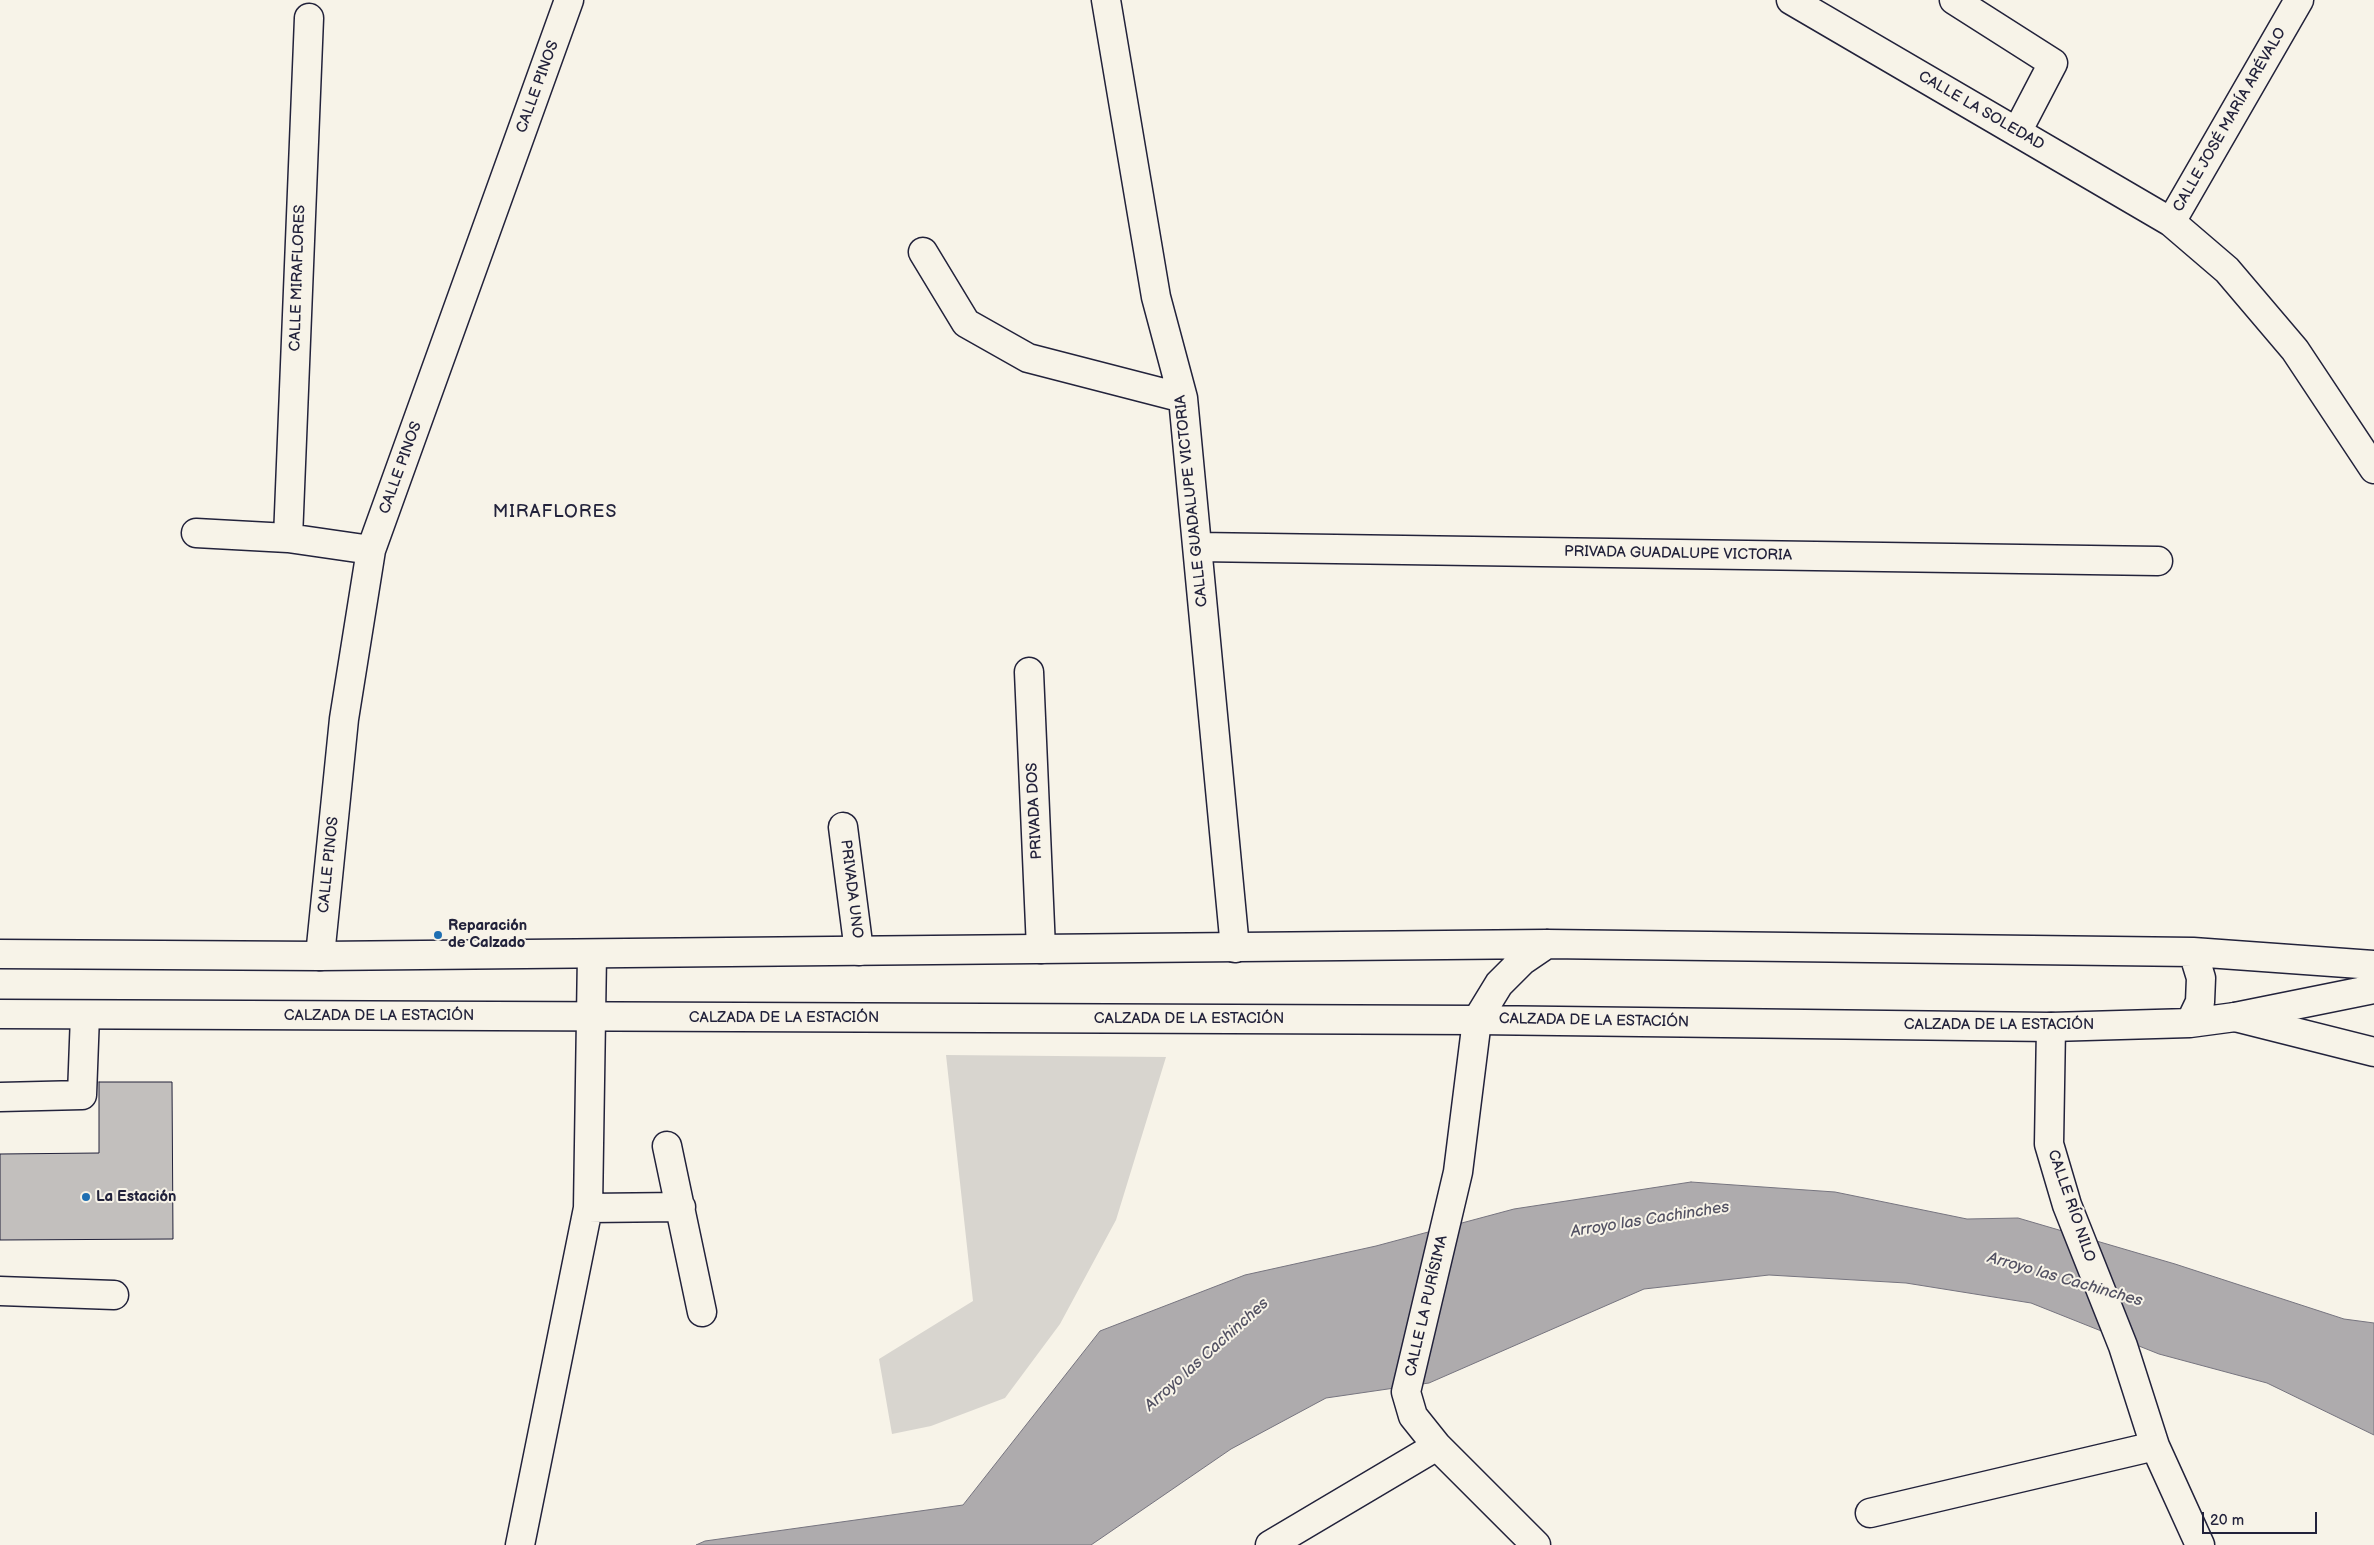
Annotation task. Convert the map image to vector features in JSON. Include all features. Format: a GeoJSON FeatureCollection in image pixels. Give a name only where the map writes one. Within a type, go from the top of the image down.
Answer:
{"type":"FeatureCollection","features":[{"type":"Feature","properties":{"kind":"street","name":"CALLE PINOS"},"geometry":{"type":"LineString","coordinates":[[320,956],[344,719],[371,550],[569,0]]}},
{"type":"Feature","properties":{"kind":"street","name":"CALLE GUADALUPE VICTORIA"},"geometry":{"type":"LineString","coordinates":[[1106,0],[1156,297],[1183,398],[1235,948]]}},
{"type":"Feature","properties":{"kind":"street","name":"CALLE LA SOLEDAD"},"geometry":{"type":"LineString","coordinates":[[1791,0],[2171,222]]}},
{"type":"Feature","properties":{"kind":"street"},"geometry":{"type":"LineString","coordinates":[[1954,0],[2053,63],[2017,132]]}},
{"type":"Feature","properties":{"kind":"street","name":"CALLE JOSÉ MARÍA ARÉVALO"},"geometry":{"type":"LineString","coordinates":[[2299,0],[2171,222],[2227,270],[2295,350],[2374,469]]}},
{"type":"Feature","properties":{"kind":"street","name":"CALLE MIRAFLORES"},"geometry":{"type":"LineString","coordinates":[[288,538],[310,18]]}},
{"type":"Feature","properties":{"kind":"street"},"geometry":{"type":"LineString","coordinates":[[923,252],[966,323],[1028,358],[1183,398]]}},
{"type":"Feature","properties":{"kind":"street"},"geometry":{"type":"LineString","coordinates":[[196,533],[288,538],[371,550]]}},
{"type":"Feature","properties":{"kind":"street","name":"PRIVADA GUADALUPE VICTORIA"},"geometry":{"type":"LineString","coordinates":[[1198,547],[2158,561]]}},
{"type":"Feature","properties":{"kind":"street","name":"PRIVADA DOS"},"geometry":{"type":"LineString","coordinates":[[1029,672],[1041,949]]}},
{"type":"Feature","properties":{"kind":"street","name":"PRIVADA UNO"},"geometry":{"type":"LineString","coordinates":[[843,827],[859,951]]}},
{"type":"Feature","properties":{"kind":"street"},"geometry":{"type":"LineString","coordinates":[[1477,1020],[1499,984],[1522,961],[1547,944]]}},
{"type":"Feature","properties":{"kind":"street"},"geometry":{"type":"LineString","coordinates":[[0,954],[320,956],[1547,944],[2193,952],[2374,965]]}},
{"type":"Feature","properties":{"kind":"street"},"geometry":{"type":"LineString","coordinates":[[2190,1022],[2200,1002],[2201,978],[2193,952]]}},
{"type":"Feature","properties":{"kind":"street"},"geometry":{"type":"LineString","coordinates":[[520,1545],[588,1208],[592,954]]}},
{"type":"Feature","properties":{"kind":"street","name":"CALZADA DE LA ESTACIÓN"},"geometry":{"type":"LineString","coordinates":[[0,1014],[592,1018],[1477,1020],[2051,1027],[2190,1022],[2235,1017],[2374,990]]}},
{"type":"Feature","properties":{"kind":"street"},"geometry":{"type":"LineString","coordinates":[[0,1097],[82,1094],[85,1015]]}},
{"type":"Feature","properties":{"kind":"street"},"geometry":{"type":"LineString","coordinates":[[2235,1017],[2374,1052]]}},
{"type":"Feature","properties":{"kind":"street","name":"CALLE LA PURÍSIMA"},"geometry":{"type":"LineString","coordinates":[[1477,1020],[1458,1172],[1406,1392],[1413,1416],[1437,1446],[1536,1545]]}},
{"type":"Feature","properties":{"kind":"street","name":"CALLE RÍO NILO"},"geometry":{"type":"LineString","coordinates":[[2051,1027],[2049,1144],[2067,1204],[2123,1346],[2155,1446],[2200,1545]]}},
{"type":"Feature","properties":{"kind":"street"},"geometry":{"type":"LineString","coordinates":[[667,1146],[702,1312]]}},
{"type":"Feature","properties":{"kind":"street"},"geometry":{"type":"LineString","coordinates":[[588,1208],[681,1207]]}},
{"type":"Feature","properties":{"kind":"street"},"geometry":{"type":"LineString","coordinates":[[0,1291],[114,1296]]}},
{"type":"Feature","properties":{"kind":"street"},"geometry":{"type":"LineString","coordinates":[[1270,1545],[1437,1446]]}},
{"type":"Feature","properties":{"kind":"street"},"geometry":{"type":"LineString","coordinates":[[1870,1514],[2155,1446]]}},
{"type":"Feature","properties":{"kind":"shaded area"},"geometry":{"type":"Polygon","coordinates":[[[946,1055],[1166,1057],[1116,1220],[1060,1324],[1005,1398],[931,1426],[892,1434],[879,1359],[973,1301],[946,1055]]]}},
{"type":"Feature","properties":{"kind":"water","name":"Arroyo las Cachinches"},"geometry":{"type":"Polygon","coordinates":[[[1691,1182],[1835,1192],[1967,1219],[2018,1218],[2175,1264],[2344,1319],[2374,1323],[2374,1435],[2267,1383],[2159,1354],[2031,1303],[1906,1283],[1769,1275],[1644,1289],[1429,1383],[1326,1398],[1231,1449],[1091,1545],[696,1545],[705,1541],[963,1505],[1100,1331],[1245,1275],[1376,1246],[1514,1209],[1691,1182]]]}},
{"type":"Feature","properties":{"kind":"building","name":"La Estación"},"geometry":{"type":"Polygon","coordinates":[[[99,1082],[172,1082],[173,1239],[0,1240],[0,1154],[99,1153],[99,1082]]]}},
{"type":"Feature","properties":{"kind":"place","name":"Reparación de Calzado"},"geometry":{"type":"Point","coordinates":[438,935]}},
{"type":"Feature","properties":{"kind":"place","name":"La Estación"},"geometry":{"type":"Point","coordinates":[86,1197]}},
{"type":"Feature","properties":{"kind":"district","name":"MIRAFLORES"},"geometry":{"type":"Point","coordinates":[555,512]}}]}
